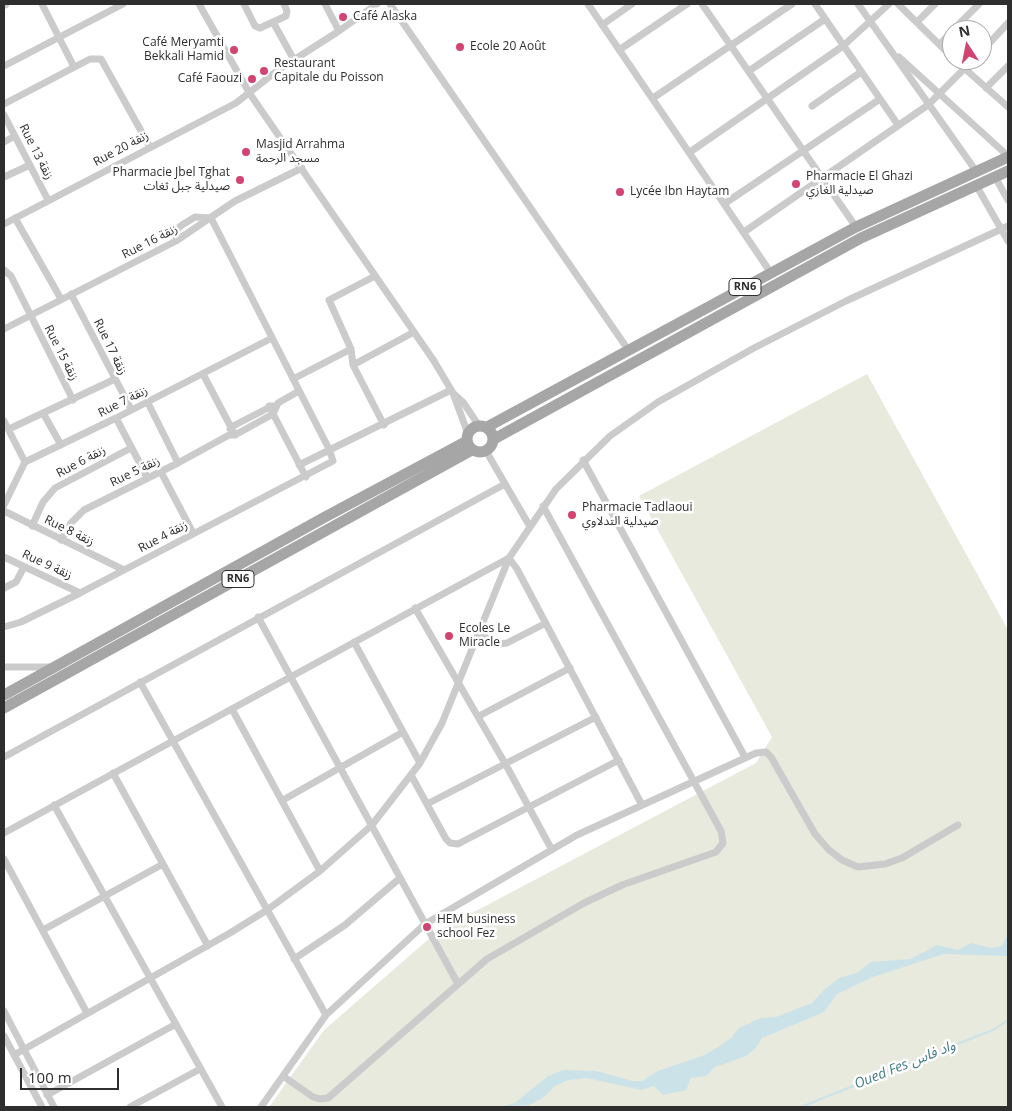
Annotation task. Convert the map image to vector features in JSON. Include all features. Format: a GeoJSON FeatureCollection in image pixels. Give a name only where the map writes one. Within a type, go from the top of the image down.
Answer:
{"type":"FeatureCollection","features":[{"type":"Feature","properties":{"kind":"main road","name":"RN6"},"geometry":{"type":"LineString","coordinates":[[4,708],[469,442],[472,428],[483,427],[629,351],[856,227],[1008,156]]}},
{"type":"Feature","properties":{"kind":"main road","name":"RN6"},"geometry":{"type":"LineString","coordinates":[[486,451],[490,448],[494,439],[819,260],[1008,171]]}},
{"type":"Feature","properties":{"kind":"main road"},"geometry":{"type":"LineString","coordinates":[[483,427],[494,439]]}},
{"type":"Feature","properties":{"kind":"main road","name":"RN6"},"geometry":{"type":"LineString","coordinates":[[4,695],[469,442]]}},
{"type":"Feature","properties":{"kind":"main road"},"geometry":{"type":"LineString","coordinates":[[469,442],[486,451]]}},
{"type":"Feature","properties":{"kind":"street"},"geometry":{"type":"LineString","coordinates":[[42,4],[74,67]]}},
{"type":"Feature","properties":{"kind":"street"},"geometry":{"type":"LineString","coordinates":[[4,66],[123,4]]}},
{"type":"Feature","properties":{"kind":"street"},"geometry":{"type":"LineString","coordinates":[[199,4],[250,94],[414,332],[452,391],[483,427]]}},
{"type":"Feature","properties":{"kind":"street"},"geometry":{"type":"LineString","coordinates":[[244,4],[257,28],[287,14],[284,4]]}},
{"type":"Feature","properties":{"kind":"street"},"geometry":{"type":"LineString","coordinates":[[325,4],[339,31]]}},
{"type":"Feature","properties":{"kind":"street","name":"Rue 20 زنقة"},"geometry":{"type":"LineString","coordinates":[[4,224],[250,94],[294,60],[339,31],[365,7],[377,4]]}},
{"type":"Feature","properties":{"kind":"street"},"geometry":{"type":"LineString","coordinates":[[390,4],[629,351]]}},
{"type":"Feature","properties":{"kind":"street"},"geometry":{"type":"LineString","coordinates":[[588,4],[771,273]]}},
{"type":"Feature","properties":{"kind":"street"},"geometry":{"type":"LineString","coordinates":[[602,25],[632,4]]}},
{"type":"Feature","properties":{"kind":"street"},"geometry":{"type":"LineString","coordinates":[[619,50],[687,4]]}},
{"type":"Feature","properties":{"kind":"street"},"geometry":{"type":"LineString","coordinates":[[702,4],[856,227]]}},
{"type":"Feature","properties":{"kind":"street"},"geometry":{"type":"LineString","coordinates":[[653,98],[792,4]]}},
{"type":"Feature","properties":{"kind":"street"},"geometry":{"type":"LineString","coordinates":[[815,4],[898,125]]}},
{"type":"Feature","properties":{"kind":"street"},"geometry":{"type":"LineString","coordinates":[[858,4],[976,171]]}},
{"type":"Feature","properties":{"kind":"street"},"geometry":{"type":"LineString","coordinates":[[690,152],[843,46],[889,4]]}},
{"type":"Feature","properties":{"kind":"street"},"geometry":{"type":"LineString","coordinates":[[898,4],[940,44]]}},
{"type":"Feature","properties":{"kind":"street"},"geometry":{"type":"LineString","coordinates":[[917,22],[935,4]]}},
{"type":"Feature","properties":{"kind":"street"},"geometry":{"type":"LineString","coordinates":[[964,20],[979,4]]}},
{"type":"Feature","properties":{"kind":"street"},"geometry":{"type":"LineString","coordinates":[[749,71],[825,19]]}},
{"type":"Feature","properties":{"kind":"street"},"geometry":{"type":"LineString","coordinates":[[273,22],[294,60]]}},
{"type":"Feature","properties":{"kind":"street"},"geometry":{"type":"LineString","coordinates":[[992,41],[1008,24]]}},
{"type":"Feature","properties":{"kind":"street"},"geometry":{"type":"LineString","coordinates":[[890,49],[941,93],[1008,156]]}},
{"type":"Feature","properties":{"kind":"street"},"geometry":{"type":"LineString","coordinates":[[4,104],[90,59],[101,59],[106,64],[150,147]]}},
{"type":"Feature","properties":{"kind":"street"},"geometry":{"type":"LineString","coordinates":[[986,88],[1008,66]]}},
{"type":"Feature","properties":{"kind":"street"},"geometry":{"type":"LineString","coordinates":[[744,232],[928,105],[964,70],[1008,107]]}},
{"type":"Feature","properties":{"kind":"street"},"geometry":{"type":"LineString","coordinates":[[812,106],[861,72]]}},
{"type":"Feature","properties":{"kind":"street"},"geometry":{"type":"LineString","coordinates":[[724,204],[880,99]]}},
{"type":"Feature","properties":{"kind":"street","name":"Rue 13 زنقة"},"geometry":{"type":"LineString","coordinates":[[4,115],[48,200]]}},
{"type":"Feature","properties":{"kind":"street"},"geometry":{"type":"LineString","coordinates":[[4,142],[15,136]]}},
{"type":"Feature","properties":{"kind":"street"},"geometry":{"type":"LineString","coordinates":[[4,177],[30,165]]}},
{"type":"Feature","properties":{"kind":"street","name":"Rue 16 زنقة"},"geometry":{"type":"LineString","coordinates":[[4,328],[176,242],[235,201],[302,168]]}},
{"type":"Feature","properties":{"kind":"street"},"geometry":{"type":"LineString","coordinates":[[995,177],[1008,200]]}},
{"type":"Feature","properties":{"kind":"street"},"geometry":{"type":"LineString","coordinates":[[976,185],[1005,228],[1008,241]]}},
{"type":"Feature","properties":{"kind":"street"},"geometry":{"type":"LineString","coordinates":[[15,218],[61,298]]}},
{"type":"Feature","properties":{"kind":"street"},"geometry":{"type":"LineString","coordinates":[[176,242],[178,229],[182,225],[195,218],[211,218],[329,449]]}},
{"type":"Feature","properties":{"kind":"street"},"geometry":{"type":"LineString","coordinates":[[14,1055],[208,946],[267,910],[320,871],[372,826],[412,775],[442,723],[509,558],[529,525],[583,460],[617,431],[658,402],[699,378],[846,301],[1005,228]]}},
{"type":"Feature","properties":{"kind":"street","name":"Rue 15 زنقة"},"geometry":{"type":"LineString","coordinates":[[4,270],[11,276],[73,400]]}},
{"type":"Feature","properties":{"kind":"street"},"geometry":{"type":"LineString","coordinates":[[375,276],[329,300],[351,349],[353,365],[384,425]]}},
{"type":"Feature","properties":{"kind":"street","name":"Rue 17 زنقة"},"geometry":{"type":"LineString","coordinates":[[71,294],[113,380],[130,410]]}},
{"type":"Feature","properties":{"kind":"street"},"geometry":{"type":"LineString","coordinates":[[353,365],[414,332]]}},
{"type":"Feature","properties":{"kind":"street","name":"Rue 7 زنقة"},"geometry":{"type":"LineString","coordinates":[[25,462],[116,418],[272,338]]}},
{"type":"Feature","properties":{"kind":"street"},"geometry":{"type":"LineString","coordinates":[[293,379],[351,349]]}},
{"type":"Feature","properties":{"kind":"street"},"geometry":{"type":"LineString","coordinates":[[203,374],[232,432]]}},
{"type":"Feature","properties":{"kind":"street","name":"Rue 15 زنقة"},"geometry":{"type":"LineString","coordinates":[[9,429],[113,380]]}},
{"type":"Feature","properties":{"kind":"street","name":"Rue 5 زنقة"},"geometry":{"type":"LineString","coordinates":[[61,540],[71,523],[84,510],[178,463],[272,409],[299,391]]}},
{"type":"Feature","properties":{"kind":"street"},"geometry":{"type":"LineString","coordinates":[[299,464],[452,391]]}},
{"type":"Feature","properties":{"kind":"street"},"geometry":{"type":"LineString","coordinates":[[452,391],[469,442]]}},
{"type":"Feature","properties":{"kind":"street"},"geometry":{"type":"LineString","coordinates":[[147,401],[178,463]]}},
{"type":"Feature","properties":{"kind":"street"},"geometry":{"type":"LineString","coordinates":[[272,409],[306,476]]}},
{"type":"Feature","properties":{"kind":"street"},"geometry":{"type":"LineString","coordinates":[[44,413],[62,445]]}},
{"type":"Feature","properties":{"kind":"street"},"geometry":{"type":"LineString","coordinates":[[116,418],[147,478]]}},
{"type":"Feature","properties":{"kind":"street"},"geometry":{"type":"LineString","coordinates":[[4,421],[25,462],[4,505]]}},
{"type":"Feature","properties":{"kind":"street","name":"Rue 6 زنقة"},"geometry":{"type":"LineString","coordinates":[[32,526],[43,502],[55,488],[131,448]]}},
{"type":"Feature","properties":{"kind":"street","name":"Rue 4 زنقة"},"geometry":{"type":"LineString","coordinates":[[4,627],[21,622],[80,593],[330,464],[333,459],[329,449]]}},
{"type":"Feature","properties":{"kind":"street"},"geometry":{"type":"LineString","coordinates":[[486,451],[529,525]]}},
{"type":"Feature","properties":{"kind":"street"},"geometry":{"type":"LineString","coordinates":[[583,460],[746,757]]}},
{"type":"Feature","properties":{"kind":"street"},"geometry":{"type":"LineString","coordinates":[[161,472],[193,534]]}},
{"type":"Feature","properties":{"kind":"street"},"geometry":{"type":"LineString","coordinates":[[4,757],[505,484]]}},
{"type":"Feature","properties":{"kind":"street"},"geometry":{"type":"LineString","coordinates":[[283,1076],[313,1097],[320,1099],[328,1098],[487,959],[584,903],[622,885],[716,852],[723,843],[723,835],[543,506]]}},
{"type":"Feature","properties":{"kind":"street","name":"Rue 8 زنقة"},"geometry":{"type":"LineString","coordinates":[[4,511],[124,570]]}},
{"type":"Feature","properties":{"kind":"street","name":"Rue 9 زنقة"},"geometry":{"type":"LineString","coordinates":[[4,557],[80,593]]}},
{"type":"Feature","properties":{"kind":"street"},"geometry":{"type":"LineString","coordinates":[[4,833],[509,558]]}},
{"type":"Feature","properties":{"kind":"street"},"geometry":{"type":"LineString","coordinates":[[509,558],[517,569],[642,805]]}},
{"type":"Feature","properties":{"kind":"street"},"geometry":{"type":"LineString","coordinates":[[4,588],[16,582],[24,567]]}},
{"type":"Feature","properties":{"kind":"street"},"geometry":{"type":"LineString","coordinates":[[415,608],[479,716],[552,850]]}},
{"type":"Feature","properties":{"kind":"street"},"geometry":{"type":"LineString","coordinates":[[258,617],[458,984]]}},
{"type":"Feature","properties":{"kind":"street"},"geometry":{"type":"LineString","coordinates":[[479,634],[499,644],[507,643],[546,623]]}},
{"type":"Feature","properties":{"kind":"street"},"geometry":{"type":"LineString","coordinates":[[354,642],[420,763]]}},
{"type":"Feature","properties":{"kind":"street"},"geometry":{"type":"LineString","coordinates":[[4,667],[52,668]]}},
{"type":"Feature","properties":{"kind":"street"},"geometry":{"type":"LineString","coordinates":[[479,716],[570,668]]}},
{"type":"Feature","properties":{"kind":"street"},"geometry":{"type":"LineString","coordinates":[[140,682],[326,1014]]}},
{"type":"Feature","properties":{"kind":"street"},"geometry":{"type":"LineString","coordinates":[[232,709],[320,871]]}},
{"type":"Feature","properties":{"kind":"street"},"geometry":{"type":"LineString","coordinates":[[427,804],[596,717]]}},
{"type":"Feature","properties":{"kind":"street"},"geometry":{"type":"LineString","coordinates":[[282,800],[402,732]]}},
{"type":"Feature","properties":{"kind":"street"},"geometry":{"type":"LineString","coordinates":[[261,1107],[326,1014],[425,924],[577,835],[746,757],[766,752],[815,834],[829,850],[842,860],[858,867],[885,864],[902,858],[958,825]]}},
{"type":"Feature","properties":{"kind":"street"},"geometry":{"type":"LineString","coordinates":[[412,775],[446,839],[450,843],[458,844],[619,760]]}},
{"type":"Feature","properties":{"kind":"street"},"geometry":{"type":"LineString","coordinates":[[113,773],[208,946]]}},
{"type":"Feature","properties":{"kind":"street"},"geometry":{"type":"LineString","coordinates":[[54,805],[149,979],[222,1107]]}},
{"type":"Feature","properties":{"kind":"street"},"geometry":{"type":"LineString","coordinates":[[4,859],[44,930],[87,1013]]}},
{"type":"Feature","properties":{"kind":"street"},"geometry":{"type":"LineString","coordinates":[[44,930],[163,864]]}},
{"type":"Feature","properties":{"kind":"street"},"geometry":{"type":"LineString","coordinates":[[294,959],[345,925],[400,878]]}},
{"type":"Feature","properties":{"kind":"street"},"geometry":{"type":"LineString","coordinates":[[4,1012],[54,1107]]}},
{"type":"Feature","properties":{"kind":"street"},"geometry":{"type":"LineString","coordinates":[[47,1095],[176,1024]]}},
{"type":"Feature","properties":{"kind":"street"},"geometry":{"type":"LineString","coordinates":[[4,1036],[42,1107]]}},
{"type":"Feature","properties":{"kind":"street"},"geometry":{"type":"LineString","coordinates":[[130,1107],[200,1069]]}},
{"type":"Feature","properties":{"kind":"shaded area"},"geometry":{"type":"Polygon","coordinates":[[[867,374],[1008,630],[1008,1107],[269,1107],[324,1030],[438,931],[756,763],[772,737],[639,496],[867,374]]]}},
{"type":"Feature","properties":{"kind":"water"},"geometry":{"type":"Polygon","coordinates":[[[1008,934],[1007,956],[944,954],[873,977],[837,994],[824,1012],[762,1038],[755,1049],[746,1056],[715,1067],[706,1076],[691,1078],[686,1090],[663,1095],[654,1086],[641,1090],[587,1078],[568,1080],[555,1086],[543,1098],[529,1105],[500,1107],[515,1103],[548,1076],[563,1070],[597,1071],[632,1081],[642,1081],[658,1071],[702,1056],[715,1049],[731,1038],[739,1028],[761,1018],[776,1017],[812,1003],[839,978],[857,973],[871,962],[911,959],[937,945],[958,950],[971,943],[991,948],[1002,946],[1008,934]]]}},
{"type":"Feature","properties":{"kind":"waterway","name":"Oued Fes واد فاس"},"geometry":{"type":"LineString","coordinates":[[801,1107],[995,1029],[1008,1020]]}},
{"type":"Feature","properties":{"kind":"place","name":"Café Alaska"},"geometry":{"type":"Point","coordinates":[343,17]}},
{"type":"Feature","properties":{"kind":"place","name":"Ecole 20 Août"},"geometry":{"type":"Point","coordinates":[460,47]}},
{"type":"Feature","properties":{"kind":"place","name":"Café Meryamti Bekkali Hamid"},"geometry":{"type":"Point","coordinates":[234,50]}},
{"type":"Feature","properties":{"kind":"place","name":"Restaurant Capitale du Poisson"},"geometry":{"type":"Point","coordinates":[264,71]}},
{"type":"Feature","properties":{"kind":"place","name":"Café Faouzi"},"geometry":{"type":"Point","coordinates":[252,79]}},
{"type":"Feature","properties":{"kind":"place","name":"Masjid Arrahma مسجد الرحمة"},"geometry":{"type":"Point","coordinates":[246,152]}},
{"type":"Feature","properties":{"kind":"place","name":"Pharmacie Jbel Tghat صيدلية جبل ثغات"},"geometry":{"type":"Point","coordinates":[240,180]}},
{"type":"Feature","properties":{"kind":"place","name":"Pharmacie El Ghazi صيدلية الغازي"},"geometry":{"type":"Point","coordinates":[796,184]}},
{"type":"Feature","properties":{"kind":"place","name":"Lycée Ibn Haytam"},"geometry":{"type":"Point","coordinates":[620,192]}},
{"type":"Feature","properties":{"kind":"place","name":"Pharmacie Tadlaoui صيدلية التدلاوي"},"geometry":{"type":"Point","coordinates":[572,515]}},
{"type":"Feature","properties":{"kind":"place","name":"Ecoles Le Miracle"},"geometry":{"type":"Point","coordinates":[449,636]}},
{"type":"Feature","properties":{"kind":"place","name":"HEM business school Fez"},"geometry":{"type":"Point","coordinates":[427,927]}}]}
